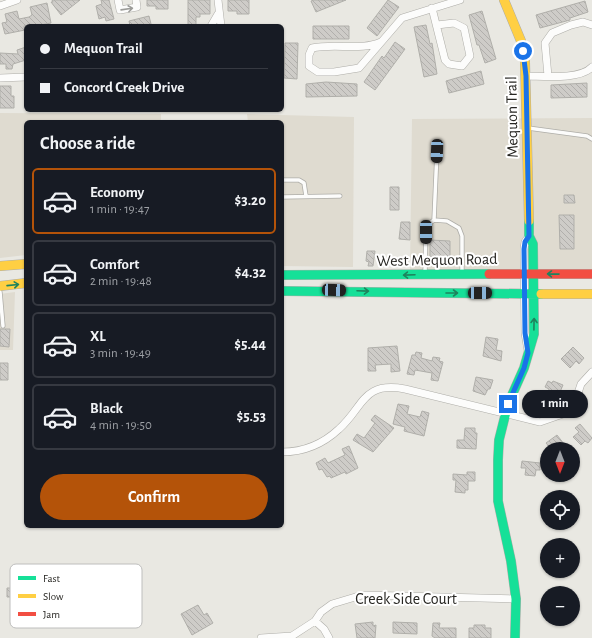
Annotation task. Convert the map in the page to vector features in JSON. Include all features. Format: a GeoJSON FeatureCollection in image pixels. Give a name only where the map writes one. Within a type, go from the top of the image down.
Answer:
{"type":"FeatureCollection","features":[{"type":"Feature","properties":{"kind":"main road","name":"Mequon Trail"},"geometry":{"type":"LineString","coordinates":[[504,0],[521,41],[526,76],[529,236],[533,244],[535,274],[534,334],[524,368],[508,404],[499,440],[498,501],[516,599],[515,638]]}},
{"type":"Feature","properties":{"kind":"main road"},"geometry":{"type":"LineString","coordinates":[[0,266],[24,264]]}},
{"type":"Feature","properties":{"kind":"main road","name":"West Mequon Road"},"geometry":{"type":"LineString","coordinates":[[284,275],[592,274]]}},
{"type":"Feature","properties":{"kind":"main road"},"geometry":{"type":"LineString","coordinates":[[425,275],[425,293]]}},
{"type":"Feature","properties":{"kind":"main road"},"geometry":{"type":"LineString","coordinates":[[0,286],[24,283]]}},
{"type":"Feature","properties":{"kind":"main road","name":"West Mequon Road"},"geometry":{"type":"LineString","coordinates":[[284,291],[334,290],[425,293],[592,294]]}},
{"type":"Feature","properties":{"kind":"street"},"geometry":{"type":"LineString","coordinates":[[0,6],[17,0]]}},
{"type":"Feature","properties":{"kind":"street"},"geometry":{"type":"LineString","coordinates":[[118,0],[120,10],[137,8],[136,0]]}},
{"type":"Feature","properties":{"kind":"street"},"geometry":{"type":"LineString","coordinates":[[218,0],[218,14],[220,24]]}},
{"type":"Feature","properties":{"kind":"street"},"geometry":{"type":"LineString","coordinates":[[381,42],[372,46],[324,46],[312,48],[309,55],[309,66],[318,72],[334,72],[359,68],[402,18],[448,2],[460,0]]}},
{"type":"Feature","properties":{"kind":"street"},"geometry":{"type":"LineString","coordinates":[[432,8],[445,60],[449,64],[462,66],[470,56],[464,28],[454,23],[437,25]]}},
{"type":"Feature","properties":{"kind":"street"},"geometry":{"type":"LineString","coordinates":[[212,24],[218,14]]}},
{"type":"Feature","properties":{"kind":"street"},"geometry":{"type":"LineString","coordinates":[[548,76],[545,43],[552,33],[583,22],[592,25]]}},
{"type":"Feature","properties":{"kind":"street"},"geometry":{"type":"LineString","coordinates":[[526,76],[580,74],[592,67]]}},
{"type":"Feature","properties":{"kind":"street"},"geometry":{"type":"LineString","coordinates":[[0,78],[24,77]]}},
{"type":"Feature","properties":{"kind":"street","name":"Mequon Trail"},"geometry":{"type":"LineString","coordinates":[[528,353],[525,333],[524,274],[525,242],[529,236]]}},
{"type":"Feature","properties":{"kind":"street"},"geometry":{"type":"LineString","coordinates":[[284,452],[305,448],[327,438],[348,420],[360,402],[367,395],[383,388],[394,387],[405,389],[505,415],[540,422],[563,414],[578,393],[581,384],[592,372]]}},
{"type":"Feature","properties":{"kind":"street","name":"Creek Side Court"},"geometry":{"type":"LineString","coordinates":[[261,638],[292,636],[315,621],[321,612],[332,604],[362,595],[516,599]]}},
{"type":"Feature","properties":{"kind":"street"},"geometry":{"type":"LineString","coordinates":[[315,621],[324,629],[329,638]]}},
{"type":"Feature","properties":{"kind":"lane"},"geometry":{"type":"LineString","coordinates":[[527,128],[549,129],[592,138]]}},
{"type":"Feature","properties":{"kind":"lane"},"geometry":{"type":"LineString","coordinates":[[434,220],[437,151]]}},
{"type":"Feature","properties":{"kind":"lane"},"geometry":{"type":"LineString","coordinates":[[284,180],[299,180],[304,183],[306,196]]}},
{"type":"Feature","properties":{"kind":"lane"},"geometry":{"type":"LineString","coordinates":[[284,197],[340,196]]}},
{"type":"Feature","properties":{"kind":"lane"},"geometry":{"type":"LineString","coordinates":[[425,275],[426,226],[434,220],[447,220],[459,228],[462,236],[462,274]]}},
{"type":"Feature","properties":{"kind":"lane"},"geometry":{"type":"LineString","coordinates":[[0,292],[3,326]]}},
{"type":"Feature","properties":{"kind":"shaded area"},"geometry":{"type":"Polygon","coordinates":[[[0,113],[161,114],[161,120],[24,120],[24,255],[0,258],[0,113]]]}},
{"type":"Feature","properties":{"kind":"shaded area"},"geometry":{"type":"Polygon","coordinates":[[[247,114],[354,117],[353,267],[284,266],[284,120],[248,120],[247,114]]]}},
{"type":"Feature","properties":{"kind":"shaded area"},"geometry":{"type":"Polygon","coordinates":[[[592,118],[592,271],[410,271],[412,119],[592,118]]]}},
{"type":"Feature","properties":{"kind":"shaded area"},"geometry":{"type":"Polygon","coordinates":[[[15,292],[13,350],[0,350],[0,294],[15,292]]]}},
{"type":"Feature","properties":{"kind":"building"},"geometry":{"type":"Polygon","coordinates":[[[52,0],[80,0],[61,15],[51,2],[53,2],[52,0]]]}},
{"type":"Feature","properties":{"kind":"building"},"geometry":{"type":"Polygon","coordinates":[[[101,0],[109,0],[114,19],[106,21],[105,17],[99,19],[96,6],[102,4],[101,0]]]}},
{"type":"Feature","properties":{"kind":"building"},"geometry":{"type":"Polygon","coordinates":[[[147,0],[168,0],[168,9],[156,9],[156,6],[147,6],[147,0]]]}},
{"type":"Feature","properties":{"kind":"building"},"geometry":{"type":"Polygon","coordinates":[[[188,0],[210,0],[210,14],[200,14],[200,17],[196,17],[196,24],[188,24],[188,0]]]}},
{"type":"Feature","properties":{"kind":"building"},"geometry":{"type":"Polygon","coordinates":[[[228,0],[249,0],[249,14],[237,14],[237,11],[228,11],[228,0]]]}},
{"type":"Feature","properties":{"kind":"building"},"geometry":{"type":"Polygon","coordinates":[[[346,0],[316,12],[311,1],[346,0]]]}},
{"type":"Feature","properties":{"kind":"building"},"geometry":{"type":"Polygon","coordinates":[[[388,0],[399,7],[377,36],[367,28],[388,0]]]}},
{"type":"Feature","properties":{"kind":"building"},"geometry":{"type":"Polygon","coordinates":[[[585,1],[588,12],[570,18],[570,20],[540,28],[536,15],[585,1]]]}},
{"type":"Feature","properties":{"kind":"building"},"geometry":{"type":"Polygon","coordinates":[[[47,3],[51,23],[24,24],[24,30],[5,34],[2,23],[7,22],[5,14],[17,11],[19,19],[29,17],[32,15],[30,7],[47,3]]]}},
{"type":"Feature","properties":{"kind":"building"},"geometry":{"type":"Polygon","coordinates":[[[482,11],[496,59],[485,63],[479,45],[477,45],[469,15],[482,11]]]}},
{"type":"Feature","properties":{"kind":"building"},"geometry":{"type":"Polygon","coordinates":[[[149,16],[151,24],[130,24],[129,21],[149,16]]]}},
{"type":"Feature","properties":{"kind":"building"},"geometry":{"type":"Polygon","coordinates":[[[426,25],[430,44],[432,43],[437,74],[424,77],[414,27],[426,25]]]}},
{"type":"Feature","properties":{"kind":"building"},"geometry":{"type":"Polygon","coordinates":[[[313,26],[349,26],[349,39],[313,39],[313,26]]]}},
{"type":"Feature","properties":{"kind":"building"},"geometry":{"type":"Polygon","coordinates":[[[395,42],[405,49],[375,90],[364,82],[382,56],[384,58],[395,42]]]}},
{"type":"Feature","properties":{"kind":"building"},"geometry":{"type":"Polygon","coordinates":[[[285,43],[298,43],[297,79],[284,78],[285,43]]]}},
{"type":"Feature","properties":{"kind":"building"},"geometry":{"type":"Polygon","coordinates":[[[24,48],[24,61],[13,64],[12,69],[6,69],[6,64],[0,64],[0,53],[18,54],[17,50],[24,48]]]}},
{"type":"Feature","properties":{"kind":"building"},"geometry":{"type":"Polygon","coordinates":[[[481,71],[484,84],[449,93],[446,81],[481,71]]]}},
{"type":"Feature","properties":{"kind":"building"},"geometry":{"type":"Polygon","coordinates":[[[326,82],[357,84],[357,96],[306,97],[306,84],[326,82]]]}},
{"type":"Feature","properties":{"kind":"building"},"geometry":{"type":"Polygon","coordinates":[[[587,83],[587,97],[551,98],[551,85],[587,83]]]}},
{"type":"Feature","properties":{"kind":"building"},"geometry":{"type":"Polygon","coordinates":[[[0,86],[11,86],[11,96],[14,96],[14,108],[0,108],[0,86]]]}},
{"type":"Feature","properties":{"kind":"building"},"geometry":{"type":"Polygon","coordinates":[[[390,187],[399,187],[399,210],[390,210],[390,187]]]}},
{"type":"Feature","properties":{"kind":"building"},"geometry":{"type":"Polygon","coordinates":[[[564,195],[574,195],[575,203],[564,203],[564,195]]]}},
{"type":"Feature","properties":{"kind":"building"},"geometry":{"type":"Polygon","coordinates":[[[559,215],[574,215],[574,249],[560,249],[559,215]]]}},
{"type":"Feature","properties":{"kind":"building"},"geometry":{"type":"Polygon","coordinates":[[[401,222],[410,222],[410,240],[399,239],[401,222]]]}},
{"type":"Feature","properties":{"kind":"building"},"geometry":{"type":"Polygon","coordinates":[[[430,240],[450,241],[450,257],[430,257],[430,240]]]}},
{"type":"Feature","properties":{"kind":"building"},"geometry":{"type":"Polygon","coordinates":[[[367,251],[375,251],[373,266],[368,266],[369,262],[366,261],[367,251]]]}},
{"type":"Feature","properties":{"kind":"building"},"geometry":{"type":"Polygon","coordinates":[[[0,329],[10,329],[9,347],[0,346],[0,329]]]}},
{"type":"Feature","properties":{"kind":"building"},"geometry":{"type":"Polygon","coordinates":[[[486,337],[498,339],[496,350],[502,351],[501,361],[483,356],[486,337]]]}},
{"type":"Feature","properties":{"kind":"building"},"geometry":{"type":"Polygon","coordinates":[[[397,346],[400,371],[391,372],[391,364],[375,365],[376,371],[368,371],[368,348],[397,346]]]}},
{"type":"Feature","properties":{"kind":"building"},"geometry":{"type":"Polygon","coordinates":[[[573,347],[584,358],[579,364],[576,361],[570,368],[561,359],[573,347]]]}},
{"type":"Feature","properties":{"kind":"building"},"geometry":{"type":"Polygon","coordinates":[[[416,352],[422,353],[421,358],[432,361],[433,357],[440,358],[439,361],[443,362],[438,381],[431,380],[432,373],[415,370],[414,375],[407,374],[412,355],[415,355],[416,352]]]}},
{"type":"Feature","properties":{"kind":"building"},"geometry":{"type":"Polygon","coordinates":[[[0,363],[8,363],[8,380],[0,380],[0,363]]]}},
{"type":"Feature","properties":{"kind":"building"},"geometry":{"type":"Polygon","coordinates":[[[476,377],[493,380],[490,389],[488,389],[485,395],[473,391],[476,377]]]}},
{"type":"Feature","properties":{"kind":"building"},"geometry":{"type":"Polygon","coordinates":[[[548,381],[552,383],[553,381],[563,385],[557,399],[548,393],[549,389],[545,387],[548,381]]]}},
{"type":"Feature","properties":{"kind":"building"},"geometry":{"type":"Polygon","coordinates":[[[398,404],[409,406],[407,414],[420,417],[422,411],[429,413],[424,436],[404,431],[405,427],[393,424],[398,404]]]}},
{"type":"Feature","properties":{"kind":"building"},"geometry":{"type":"Polygon","coordinates":[[[375,415],[394,428],[373,452],[353,440],[357,434],[364,438],[375,423],[371,420],[375,415]]]}},
{"type":"Feature","properties":{"kind":"building"},"geometry":{"type":"Polygon","coordinates":[[[580,424],[592,438],[588,443],[585,441],[581,445],[580,442],[573,437],[579,432],[575,428],[580,424]]]}},
{"type":"Feature","properties":{"kind":"building"},"geometry":{"type":"Polygon","coordinates":[[[465,428],[475,428],[475,433],[477,433],[476,449],[457,448],[457,440],[464,440],[465,428]]]}},
{"type":"Feature","properties":{"kind":"building"},"geometry":{"type":"Polygon","coordinates":[[[557,435],[562,442],[547,442],[557,435]]]}},
{"type":"Feature","properties":{"kind":"building"},"geometry":{"type":"Polygon","coordinates":[[[349,446],[358,468],[346,474],[345,472],[331,478],[330,476],[327,477],[322,469],[319,470],[316,463],[325,458],[328,463],[345,455],[342,449],[349,446]]]}},
{"type":"Feature","properties":{"kind":"building"},"geometry":{"type":"Polygon","coordinates":[[[522,461],[540,463],[540,470],[536,470],[535,476],[525,475],[526,468],[521,468],[522,461]]]}},
{"type":"Feature","properties":{"kind":"building"},"geometry":{"type":"Polygon","coordinates":[[[467,472],[475,472],[475,481],[468,481],[468,490],[465,490],[465,493],[455,492],[456,480],[453,480],[453,474],[467,475],[467,472]]]}},
{"type":"Feature","properties":{"kind":"building"},"geometry":{"type":"Polygon","coordinates":[[[7,588],[10,588],[10,597],[7,597],[7,588]]]}},
{"type":"Feature","properties":{"kind":"building"},"geometry":{"type":"Polygon","coordinates":[[[198,605],[204,615],[207,613],[213,623],[192,635],[181,614],[198,605]]]}},
{"type":"Feature","properties":{"kind":"building"},"geometry":{"type":"Polygon","coordinates":[[[373,622],[373,626],[376,625],[375,638],[357,638],[355,624],[373,622]]]}},
{"type":"Feature","properties":{"kind":"building"},"geometry":{"type":"Polygon","coordinates":[[[393,622],[417,623],[417,634],[393,633],[393,622]]]}},
{"type":"Feature","properties":{"kind":"building"},"geometry":{"type":"Polygon","coordinates":[[[433,623],[440,623],[439,628],[456,628],[456,638],[435,638],[432,636],[433,623]]]}},
{"type":"Feature","properties":{"kind":"building"},"geometry":{"type":"Polygon","coordinates":[[[474,625],[485,625],[485,628],[491,628],[491,638],[469,638],[469,628],[474,628],[474,625]]]}},
{"type":"Feature","properties":{"kind":"traffic: fast"},"geometry":{"type":"LineString","coordinates":[[515,638],[516,599],[511,561],[498,501],[498,460],[499,440],[508,404],[524,368],[534,334],[533,244],[529,236],[529,221]]}},
{"type":"Feature","properties":{"kind":"traffic: fast"},"geometry":{"type":"LineString","coordinates":[[284,275],[489,274]]}},
{"type":"Feature","properties":{"kind":"traffic: fast"},"geometry":{"type":"LineString","coordinates":[[284,291],[541,294]]}},
{"type":"Feature","properties":{"kind":"traffic: slow"},"geometry":{"type":"LineString","coordinates":[[504,0],[521,41],[525,62],[529,221]]}},
{"type":"Feature","properties":{"kind":"traffic: slow"},"geometry":{"type":"LineString","coordinates":[[0,266],[24,264]]}},
{"type":"Feature","properties":{"kind":"traffic: slow"},"geometry":{"type":"LineString","coordinates":[[0,286],[24,283]]}},
{"type":"Feature","properties":{"kind":"traffic: slow"},"geometry":{"type":"LineString","coordinates":[[541,294],[592,294]]}},
{"type":"Feature","properties":{"kind":"traffic: jam"},"geometry":{"type":"LineString","coordinates":[[489,274],[592,274]]}},
{"type":"Feature","properties":{"kind":"route"},"geometry":{"type":"LineString","coordinates":[[508,404],[524,368],[528,353],[525,333],[524,299],[524,249],[525,242],[529,236],[526,76],[523,51]]}}]}
